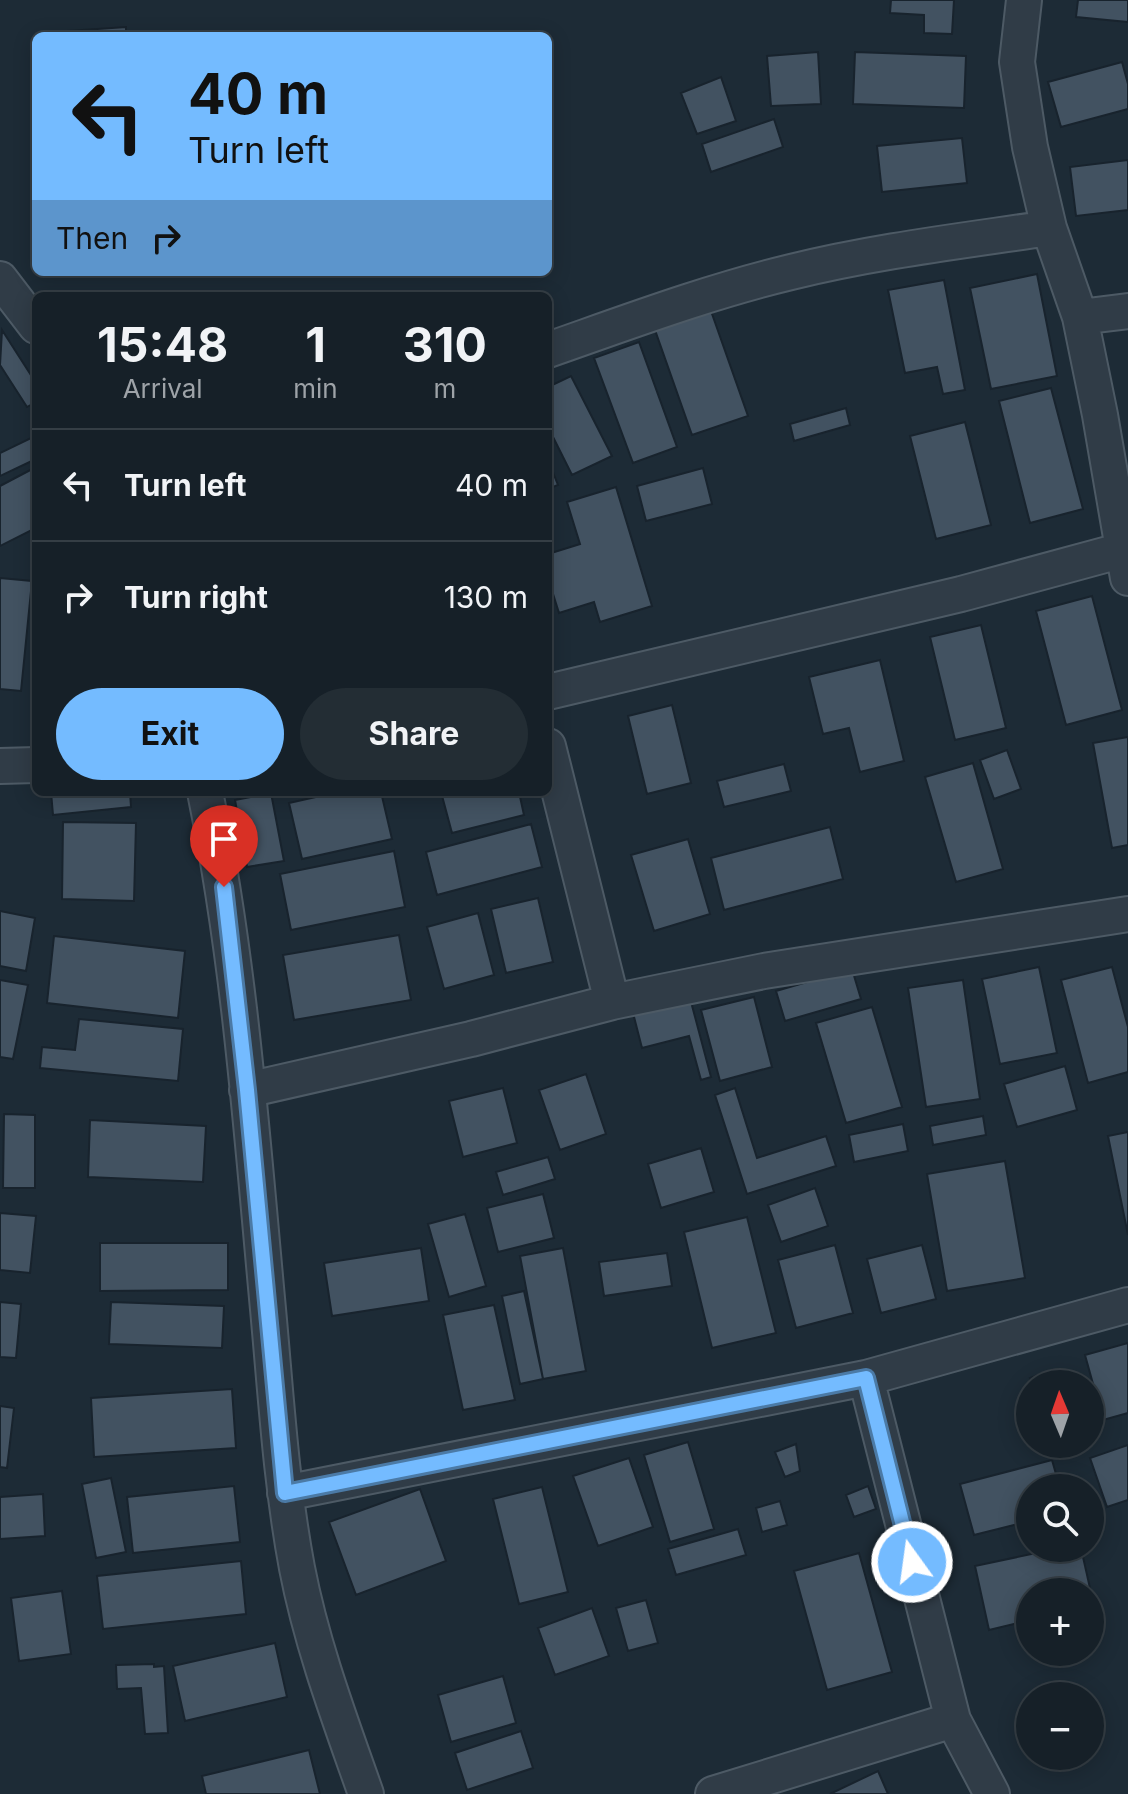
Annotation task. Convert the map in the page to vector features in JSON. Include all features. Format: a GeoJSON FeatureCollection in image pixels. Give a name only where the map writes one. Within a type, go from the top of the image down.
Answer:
{"type":"FeatureCollection","features":[{"type":"Feature","properties":{"kind":"street"},"geometry":{"type":"LineString","coordinates":[[552,691],[961,594],[1125,564],[1080,317],[1049,228],[1030,147],[1017,62],[1024,0]]}},
{"type":"Feature","properties":{"kind":"street"},"geometry":{"type":"LineString","coordinates":[[552,349],[697,298],[790,272],[871,254],[1049,228]]}},
{"type":"Feature","properties":{"kind":"street"},"geometry":{"type":"LineString","coordinates":[[0,279],[32,321]]}},
{"type":"Feature","properties":{"kind":"street"},"geometry":{"type":"LineString","coordinates":[[1080,317],[1128,311]]}},
{"type":"Feature","properties":{"kind":"street"},"geometry":{"type":"LineString","coordinates":[[552,762],[612,1002]]}},
{"type":"Feature","properties":{"kind":"street"},"geometry":{"type":"LineString","coordinates":[[0,766],[32,765]]}},
{"type":"Feature","properties":{"kind":"street"},"geometry":{"type":"LineString","coordinates":[[206,796],[224,887],[247,1090],[285,1493],[297,1569],[320,1663],[366,1794]]}},
{"type":"Feature","properties":{"kind":"street"},"geometry":{"type":"LineString","coordinates":[[247,1090],[471,1039],[612,1002],[764,971],[1128,914]]}},
{"type":"Feature","properties":{"kind":"street"},"geometry":{"type":"LineString","coordinates":[[285,1493],[866,1378],[1128,1305]]}},
{"type":"Feature","properties":{"kind":"street"},"geometry":{"type":"LineString","coordinates":[[866,1378],[953,1720],[992,1794]]}},
{"type":"Feature","properties":{"kind":"street"},"geometry":{"type":"LineString","coordinates":[[713,1794],[953,1720]]}},
{"type":"Feature","properties":{"kind":"building"},"geometry":{"type":"Polygon","coordinates":[[[891,0],[954,0],[952,34],[924,33],[924,15],[890,13],[891,0]]]}},
{"type":"Feature","properties":{"kind":"building"},"geometry":{"type":"Polygon","coordinates":[[[1078,0],[1128,0],[1128,22],[1076,17],[1078,0]]]}},
{"type":"Feature","properties":{"kind":"building"},"geometry":{"type":"Polygon","coordinates":[[[126,27],[126,32],[69,31],[126,27]]]}},
{"type":"Feature","properties":{"kind":"building"},"geometry":{"type":"Polygon","coordinates":[[[818,52],[821,104],[771,106],[767,56],[818,52]]]}},
{"type":"Feature","properties":{"kind":"building"},"geometry":{"type":"Polygon","coordinates":[[[855,52],[966,56],[964,108],[853,104],[855,52]]]}},
{"type":"Feature","properties":{"kind":"building"},"geometry":{"type":"Polygon","coordinates":[[[1122,62],[1128,84],[1128,109],[1061,127],[1048,82],[1122,62]]]}},
{"type":"Feature","properties":{"kind":"building"},"geometry":{"type":"Polygon","coordinates":[[[721,77],[736,121],[697,134],[681,93],[721,77]]]}},
{"type":"Feature","properties":{"kind":"building"},"geometry":{"type":"Polygon","coordinates":[[[774,119],[783,147],[711,172],[702,144],[774,119]]]}},
{"type":"Feature","properties":{"kind":"building"},"geometry":{"type":"Polygon","coordinates":[[[962,138],[967,183],[882,192],[877,146],[962,138]]]}},
{"type":"Feature","properties":{"kind":"building"},"geometry":{"type":"Polygon","coordinates":[[[1128,160],[1128,210],[1076,216],[1070,167],[1128,160]]]}},
{"type":"Feature","properties":{"kind":"building"},"geometry":{"type":"Polygon","coordinates":[[[1037,274],[1057,376],[991,389],[970,288],[1037,274]]]}},
{"type":"Feature","properties":{"kind":"building"},"geometry":{"type":"Polygon","coordinates":[[[944,280],[965,390],[943,394],[937,367],[905,373],[888,290],[944,280]]]}},
{"type":"Feature","properties":{"kind":"building"},"geometry":{"type":"Polygon","coordinates":[[[711,311],[748,416],[692,435],[655,330],[711,311]]]}},
{"type":"Feature","properties":{"kind":"building"},"geometry":{"type":"Polygon","coordinates":[[[2,330],[32,377],[32,404],[27,407],[0,365],[2,330]]]}},
{"type":"Feature","properties":{"kind":"building"},"geometry":{"type":"Polygon","coordinates":[[[639,342],[677,447],[633,463],[594,358],[639,342]]]}},
{"type":"Feature","properties":{"kind":"building"},"geometry":{"type":"Polygon","coordinates":[[[571,376],[612,456],[572,475],[552,435],[552,385],[571,376]]]}},
{"type":"Feature","properties":{"kind":"building"},"geometry":{"type":"Polygon","coordinates":[[[1051,388],[1083,509],[1030,523],[999,401],[1051,388]]]}},
{"type":"Feature","properties":{"kind":"building"},"geometry":{"type":"Polygon","coordinates":[[[846,408],[850,425],[794,441],[790,424],[846,408]]]}},
{"type":"Feature","properties":{"kind":"building"},"geometry":{"type":"Polygon","coordinates":[[[965,422],[991,525],[936,539],[910,436],[965,422]]]}},
{"type":"Feature","properties":{"kind":"building"},"geometry":{"type":"Polygon","coordinates":[[[32,437],[32,461],[0,476],[0,453],[32,437]]]}},
{"type":"Feature","properties":{"kind":"building"},"geometry":{"type":"Polygon","coordinates":[[[703,468],[712,504],[646,521],[637,486],[703,468]]]}},
{"type":"Feature","properties":{"kind":"building"},"geometry":{"type":"Polygon","coordinates":[[[32,469],[32,530],[0,546],[0,486],[32,469]]]}},
{"type":"Feature","properties":{"kind":"building"},"geometry":{"type":"Polygon","coordinates":[[[552,470],[558,485],[552,487],[552,470]]]}},
{"type":"Feature","properties":{"kind":"building"},"geometry":{"type":"Polygon","coordinates":[[[616,487],[652,606],[600,622],[594,602],[559,613],[552,591],[552,553],[580,544],[567,502],[616,487]]]}},
{"type":"Feature","properties":{"kind":"building"},"geometry":{"type":"Polygon","coordinates":[[[0,578],[32,581],[21,691],[0,689],[0,578]]]}},
{"type":"Feature","properties":{"kind":"building"},"geometry":{"type":"Polygon","coordinates":[[[1092,596],[1122,710],[1066,725],[1036,611],[1092,596]]]}},
{"type":"Feature","properties":{"kind":"building"},"geometry":{"type":"Polygon","coordinates":[[[981,625],[1006,728],[955,740],[930,637],[981,625]]]}},
{"type":"Feature","properties":{"kind":"building"},"geometry":{"type":"Polygon","coordinates":[[[880,660],[904,761],[860,772],[849,728],[823,734],[809,677],[880,660]]]}},
{"type":"Feature","properties":{"kind":"building"},"geometry":{"type":"Polygon","coordinates":[[[672,705],[691,783],[647,794],[628,716],[672,705]]]}},
{"type":"Feature","properties":{"kind":"building"},"geometry":{"type":"Polygon","coordinates":[[[1128,737],[1128,845],[1112,848],[1093,743],[1128,737]]]}},
{"type":"Feature","properties":{"kind":"building"},"geometry":{"type":"Polygon","coordinates":[[[1007,750],[1021,789],[994,799],[980,760],[1007,750]]]}},
{"type":"Feature","properties":{"kind":"building"},"geometry":{"type":"Polygon","coordinates":[[[973,763],[1003,869],[956,882],[925,777],[973,763]]]}},
{"type":"Feature","properties":{"kind":"building"},"geometry":{"type":"Polygon","coordinates":[[[784,764],[791,791],[724,807],[717,781],[784,764]]]}},
{"type":"Feature","properties":{"kind":"building"},"geometry":{"type":"Polygon","coordinates":[[[51,796],[130,796],[131,807],[53,815],[51,796]]]}},
{"type":"Feature","properties":{"kind":"building"},"geometry":{"type":"Polygon","coordinates":[[[272,796],[284,861],[247,867],[235,800],[272,796]]]}},
{"type":"Feature","properties":{"kind":"building"},"geometry":{"type":"Polygon","coordinates":[[[320,796],[382,796],[392,839],[302,859],[289,803],[320,796]]]}},
{"type":"Feature","properties":{"kind":"building"},"geometry":{"type":"Polygon","coordinates":[[[442,796],[520,796],[524,815],[452,833],[442,796]]]}},
{"type":"Feature","properties":{"kind":"building"},"geometry":{"type":"Polygon","coordinates":[[[63,822],[136,823],[134,901],[62,899],[63,822]]]}},
{"type":"Feature","properties":{"kind":"building"},"geometry":{"type":"Polygon","coordinates":[[[531,824],[542,867],[437,895],[426,852],[531,824]]]}},
{"type":"Feature","properties":{"kind":"building"},"geometry":{"type":"Polygon","coordinates":[[[830,827],[843,879],[724,910],[711,858],[830,827]]]}},
{"type":"Feature","properties":{"kind":"building"},"geometry":{"type":"Polygon","coordinates":[[[688,839],[710,914],[654,931],[631,855],[688,839]]]}},
{"type":"Feature","properties":{"kind":"building"},"geometry":{"type":"Polygon","coordinates":[[[394,851],[405,907],[291,930],[280,874],[394,851]]]}},
{"type":"Feature","properties":{"kind":"building"},"geometry":{"type":"Polygon","coordinates":[[[538,898],[553,962],[506,973],[491,909],[538,898]]]}},
{"type":"Feature","properties":{"kind":"building"},"geometry":{"type":"Polygon","coordinates":[[[0,911],[35,918],[26,971],[0,966],[0,911]]]}},
{"type":"Feature","properties":{"kind":"building"},"geometry":{"type":"Polygon","coordinates":[[[478,913],[494,975],[444,989],[427,927],[478,913]]]}},
{"type":"Feature","properties":{"kind":"building"},"geometry":{"type":"Polygon","coordinates":[[[399,935],[411,1000],[294,1020],[283,955],[399,935]]]}},
{"type":"Feature","properties":{"kind":"building"},"geometry":{"type":"Polygon","coordinates":[[[54,936],[185,951],[178,1018],[47,1003],[54,936]]]}},
{"type":"Feature","properties":{"kind":"building"},"geometry":{"type":"Polygon","coordinates":[[[1039,967],[1057,1053],[1000,1064],[982,979],[1039,967]]]}},
{"type":"Feature","properties":{"kind":"building"},"geometry":{"type":"Polygon","coordinates":[[[1112,967],[1128,1027],[1128,1072],[1088,1083],[1061,980],[1112,967]]]}},
{"type":"Feature","properties":{"kind":"building"},"geometry":{"type":"Polygon","coordinates":[[[852,969],[861,999],[785,1021],[776,991],[852,969]]]}},
{"type":"Feature","properties":{"kind":"building"},"geometry":{"type":"Polygon","coordinates":[[[0,980],[28,985],[13,1059],[0,1057],[0,980]]]}},
{"type":"Feature","properties":{"kind":"building"},"geometry":{"type":"Polygon","coordinates":[[[963,980],[980,1099],[926,1107],[908,988],[963,980]]]}},
{"type":"Feature","properties":{"kind":"building"},"geometry":{"type":"Polygon","coordinates":[[[754,997],[772,1067],[720,1081],[701,1010],[754,997]]]}},
{"type":"Feature","properties":{"kind":"building"},"geometry":{"type":"Polygon","coordinates":[[[690,998],[711,1077],[701,1080],[689,1036],[642,1048],[633,1013],[690,998]]]}},
{"type":"Feature","properties":{"kind":"building"},"geometry":{"type":"Polygon","coordinates":[[[872,1007],[902,1107],[846,1123],[816,1023],[872,1007]]]}},
{"type":"Feature","properties":{"kind":"building"},"geometry":{"type":"Polygon","coordinates":[[[79,1019],[183,1029],[178,1081],[40,1068],[42,1047],[75,1050],[79,1019]]]}},
{"type":"Feature","properties":{"kind":"building"},"geometry":{"type":"Polygon","coordinates":[[[1065,1066],[1077,1110],[1017,1127],[1004,1084],[1065,1066]]]}},
{"type":"Feature","properties":{"kind":"building"},"geometry":{"type":"Polygon","coordinates":[[[586,1074],[606,1134],[560,1150],[539,1090],[586,1074]]]}},
{"type":"Feature","properties":{"kind":"building"},"geometry":{"type":"Polygon","coordinates":[[[503,1088],[517,1143],[463,1157],[449,1101],[503,1088]]]}},
{"type":"Feature","properties":{"kind":"building"},"geometry":{"type":"Polygon","coordinates":[[[735,1088],[757,1158],[826,1136],[836,1166],[747,1194],[715,1095],[735,1088]]]}},
{"type":"Feature","properties":{"kind":"building"},"geometry":{"type":"Polygon","coordinates":[[[4,1114],[35,1115],[35,1188],[3,1188],[4,1114]]]}},
{"type":"Feature","properties":{"kind":"building"},"geometry":{"type":"Polygon","coordinates":[[[983,1116],[986,1135],[933,1145],[930,1126],[983,1116]]]}},
{"type":"Feature","properties":{"kind":"building"},"geometry":{"type":"Polygon","coordinates":[[[90,1120],[206,1126],[203,1182],[88,1177],[90,1120]]]}},
{"type":"Feature","properties":{"kind":"building"},"geometry":{"type":"Polygon","coordinates":[[[903,1124],[908,1151],[854,1162],[849,1135],[903,1124]]]}},
{"type":"Feature","properties":{"kind":"building"},"geometry":{"type":"Polygon","coordinates":[[[1128,1132],[1128,1235],[1108,1136],[1128,1132]]]}},
{"type":"Feature","properties":{"kind":"building"},"geometry":{"type":"Polygon","coordinates":[[[701,1148],[714,1192],[661,1208],[648,1164],[701,1148]]]}},
{"type":"Feature","properties":{"kind":"building"},"geometry":{"type":"Polygon","coordinates":[[[548,1157],[555,1179],[503,1195],[496,1172],[548,1157]]]}},
{"type":"Feature","properties":{"kind":"building"},"geometry":{"type":"Polygon","coordinates":[[[1005,1161],[1025,1278],[947,1291],[927,1174],[1005,1161]]]}},
{"type":"Feature","properties":{"kind":"building"},"geometry":{"type":"Polygon","coordinates":[[[815,1188],[828,1226],[781,1242],[768,1205],[815,1188]]]}},
{"type":"Feature","properties":{"kind":"building"},"geometry":{"type":"Polygon","coordinates":[[[543,1194],[554,1238],[498,1252],[487,1208],[543,1194]]]}},
{"type":"Feature","properties":{"kind":"building"},"geometry":{"type":"Polygon","coordinates":[[[0,1213],[36,1216],[30,1273],[0,1270],[0,1213]]]}},
{"type":"Feature","properties":{"kind":"building"},"geometry":{"type":"Polygon","coordinates":[[[465,1214],[486,1286],[449,1297],[428,1224],[465,1214]]]}},
{"type":"Feature","properties":{"kind":"building"},"geometry":{"type":"Polygon","coordinates":[[[747,1217],[776,1333],[712,1348],[684,1232],[747,1217]]]}},
{"type":"Feature","properties":{"kind":"building"},"geometry":{"type":"Polygon","coordinates":[[[100,1243],[228,1243],[228,1290],[100,1291],[100,1243]]]}},
{"type":"Feature","properties":{"kind":"building"},"geometry":{"type":"Polygon","coordinates":[[[835,1245],[853,1313],[796,1328],[778,1260],[835,1245]]]}},
{"type":"Feature","properties":{"kind":"building"},"geometry":{"type":"Polygon","coordinates":[[[922,1245],[936,1299],[881,1313],[867,1259],[922,1245]]]}},
{"type":"Feature","properties":{"kind":"building"},"geometry":{"type":"Polygon","coordinates":[[[421,1248],[429,1301],[332,1316],[324,1263],[421,1248]]]}},
{"type":"Feature","properties":{"kind":"building"},"geometry":{"type":"Polygon","coordinates":[[[563,1248],[586,1371],[543,1379],[520,1256],[563,1248]]]}},
{"type":"Feature","properties":{"kind":"building"},"geometry":{"type":"Polygon","coordinates":[[[667,1253],[672,1286],[604,1296],[599,1262],[667,1253]]]}},
{"type":"Feature","properties":{"kind":"building"},"geometry":{"type":"Polygon","coordinates":[[[524,1291],[543,1379],[520,1384],[502,1296],[524,1291]]]}},
{"type":"Feature","properties":{"kind":"building"},"geometry":{"type":"Polygon","coordinates":[[[0,1302],[21,1304],[16,1358],[0,1357],[0,1302]]]}},
{"type":"Feature","properties":{"kind":"building"},"geometry":{"type":"Polygon","coordinates":[[[111,1302],[224,1306],[222,1348],[109,1344],[111,1302]]]}},
{"type":"Feature","properties":{"kind":"building"},"geometry":{"type":"Polygon","coordinates":[[[494,1305],[515,1400],[463,1410],[443,1315],[494,1305]]]}},
{"type":"Feature","properties":{"kind":"building"},"geometry":{"type":"Polygon","coordinates":[[[1128,1343],[1128,1413],[1104,1420],[1104,1370],[1089,1370],[1085,1355],[1128,1343]]]}},
{"type":"Feature","properties":{"kind":"building"},"geometry":{"type":"Polygon","coordinates":[[[232,1389],[236,1448],[94,1457],[91,1398],[232,1389]]]}},
{"type":"Feature","properties":{"kind":"building"},"geometry":{"type":"Polygon","coordinates":[[[0,1406],[14,1408],[7,1468],[0,1467],[0,1406]]]}},
{"type":"Feature","properties":{"kind":"building"},"geometry":{"type":"Polygon","coordinates":[[[688,1442],[714,1529],[670,1542],[644,1455],[688,1442]]]}},
{"type":"Feature","properties":{"kind":"building"},"geometry":{"type":"Polygon","coordinates":[[[796,1444],[800,1471],[785,1477],[775,1452],[796,1444]]]}},
{"type":"Feature","properties":{"kind":"building"},"geometry":{"type":"Polygon","coordinates":[[[1128,1445],[1128,1500],[1107,1507],[1104,1474],[1096,1474],[1090,1458],[1104,1458],[1104,1453],[1128,1445]]]}},
{"type":"Feature","properties":{"kind":"building"},"geometry":{"type":"Polygon","coordinates":[[[629,1458],[653,1527],[598,1546],[573,1476],[629,1458]]]}},
{"type":"Feature","properties":{"kind":"building"},"geometry":{"type":"Polygon","coordinates":[[[1052,1460],[1056,1474],[1016,1474],[1016,1524],[974,1535],[960,1484],[1052,1460]]]}},
{"type":"Feature","properties":{"kind":"building"},"geometry":{"type":"Polygon","coordinates":[[[111,1478],[126,1552],[96,1558],[82,1484],[111,1478]]]}},
{"type":"Feature","properties":{"kind":"building"},"geometry":{"type":"Polygon","coordinates":[[[234,1486],[240,1542],[133,1553],[127,1497],[234,1486]]]}},
{"type":"Feature","properties":{"kind":"building"},"geometry":{"type":"Polygon","coordinates":[[[868,1486],[876,1509],[854,1517],[846,1495],[868,1486]]]}},
{"type":"Feature","properties":{"kind":"building"},"geometry":{"type":"Polygon","coordinates":[[[542,1487],[568,1592],[519,1604],[493,1499],[542,1487]]]}},
{"type":"Feature","properties":{"kind":"building"},"geometry":{"type":"Polygon","coordinates":[[[420,1489],[446,1561],[356,1595],[329,1522],[420,1489]]]}},
{"type":"Feature","properties":{"kind":"building"},"geometry":{"type":"Polygon","coordinates":[[[43,1494],[45,1536],[0,1539],[0,1497],[43,1494]]]}},
{"type":"Feature","properties":{"kind":"building"},"geometry":{"type":"Polygon","coordinates":[[[780,1501],[787,1525],[762,1532],[756,1508],[780,1501]]]}},
{"type":"Feature","properties":{"kind":"building"},"geometry":{"type":"Polygon","coordinates":[[[738,1529],[746,1555],[676,1575],[668,1549],[738,1529]]]}},
{"type":"Feature","properties":{"kind":"building"},"geometry":{"type":"Polygon","coordinates":[[[859,1553],[892,1672],[827,1690],[794,1571],[859,1553]]]}},
{"type":"Feature","properties":{"kind":"building"},"geometry":{"type":"Polygon","coordinates":[[[1016,1557],[1016,1562],[1084,1562],[1088,1578],[1016,1578],[1016,1623],[989,1630],[975,1566],[1016,1557]]]}},
{"type":"Feature","properties":{"kind":"building"},"geometry":{"type":"Polygon","coordinates":[[[241,1561],[246,1614],[103,1629],[97,1576],[241,1561]]]}},
{"type":"Feature","properties":{"kind":"building"},"geometry":{"type":"Polygon","coordinates":[[[62,1591],[71,1654],[19,1661],[11,1598],[62,1591]]]}},
{"type":"Feature","properties":{"kind":"building"},"geometry":{"type":"Polygon","coordinates":[[[646,1600],[658,1643],[628,1651],[616,1608],[646,1600]]]}},
{"type":"Feature","properties":{"kind":"building"},"geometry":{"type":"Polygon","coordinates":[[[592,1608],[609,1656],[555,1675],[538,1628],[592,1608]]]}},
{"type":"Feature","properties":{"kind":"building"},"geometry":{"type":"Polygon","coordinates":[[[275,1643],[287,1697],[185,1721],[173,1666],[275,1643]]]}},
{"type":"Feature","properties":{"kind":"building"},"geometry":{"type":"Polygon","coordinates":[[[154,1664],[154,1667],[164,1666],[168,1733],[145,1734],[141,1688],[117,1689],[116,1665],[154,1664]]]}},
{"type":"Feature","properties":{"kind":"building"},"geometry":{"type":"Polygon","coordinates":[[[503,1676],[516,1723],[451,1742],[438,1695],[503,1676]]]}},
{"type":"Feature","properties":{"kind":"building"},"geometry":{"type":"Polygon","coordinates":[[[521,1731],[533,1768],[467,1790],[455,1753],[521,1731]]]}},
{"type":"Feature","properties":{"kind":"building"},"geometry":{"type":"Polygon","coordinates":[[[309,1750],[320,1794],[206,1794],[202,1776],[309,1750]]]}},
{"type":"Feature","properties":{"kind":"building"},"geometry":{"type":"Polygon","coordinates":[[[878,1771],[888,1794],[830,1794],[878,1771]]]}},
{"type":"Feature","properties":{"kind":"route"},"geometry":{"type":"LineString","coordinates":[[224,887],[247,1090],[285,1493],[866,1378],[912,1562]]}}]}
